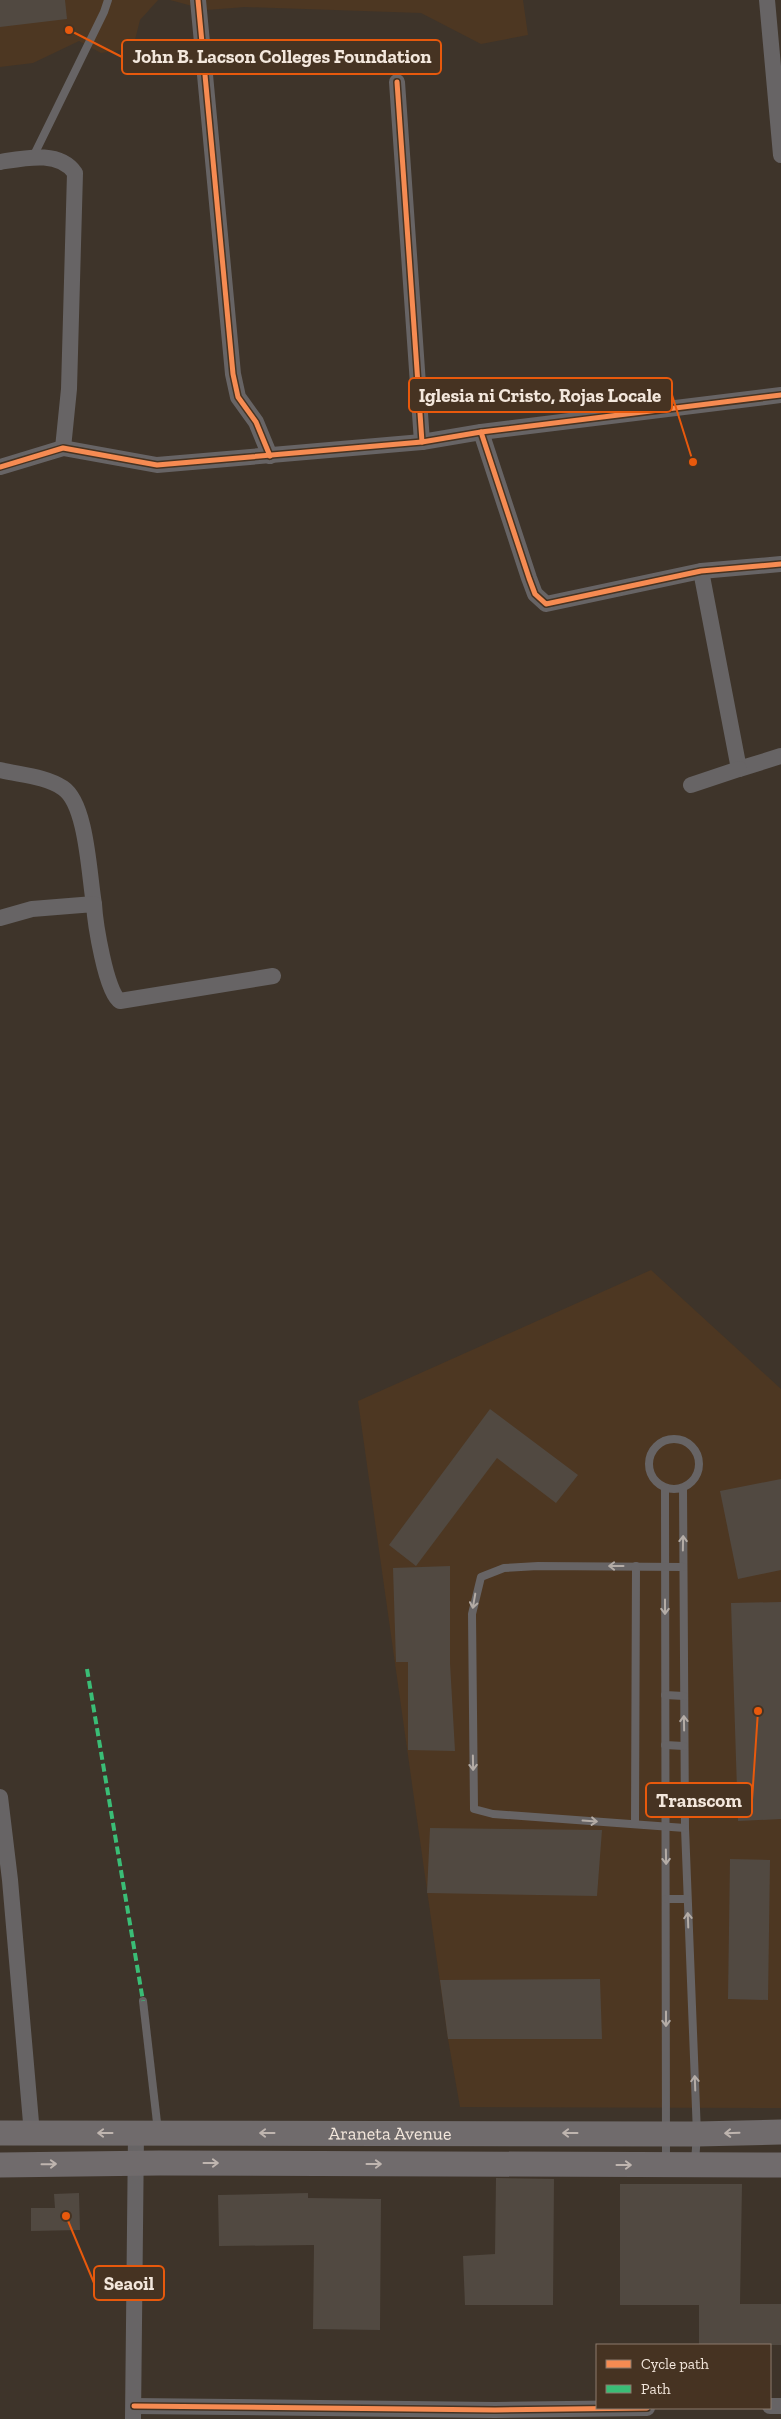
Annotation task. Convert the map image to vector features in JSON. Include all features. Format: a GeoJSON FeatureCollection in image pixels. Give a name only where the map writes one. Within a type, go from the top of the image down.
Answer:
{"type":"FeatureCollection","features":[{"type":"Feature","properties":{"kind":"main road","name":"Araneta Avenue"},"geometry":{"type":"LineString","coordinates":[[0,2133],[697,2134],[773,2132]]}},
{"type":"Feature","properties":{"kind":"main road"},"geometry":{"type":"LineString","coordinates":[[773,2132],[773,2165]]}},
{"type":"Feature","properties":{"kind":"main road"},"geometry":{"type":"LineString","coordinates":[[309,2133],[309,2164]]}},
{"type":"Feature","properties":{"kind":"main road","name":"Araneta Avenue"},"geometry":{"type":"LineString","coordinates":[[0,2164],[773,2165]]}},
{"type":"Feature","properties":{"kind":"street"},"geometry":{"type":"LineString","coordinates":[[198,0],[233,374],[238,397],[256,422],[270,456]]}},
{"type":"Feature","properties":{"kind":"street"},"geometry":{"type":"LineString","coordinates":[[767,0],[781,155]]}},
{"type":"Feature","properties":{"kind":"street"},"geometry":{"type":"LineString","coordinates":[[397,82],[422,442]]}},
{"type":"Feature","properties":{"kind":"street"},"geometry":{"type":"LineString","coordinates":[[0,162],[33,158],[53,158],[70,165],[75,173],[69,388],[63,448]]}},
{"type":"Feature","properties":{"kind":"street"},"geometry":{"type":"LineString","coordinates":[[0,467],[63,448],[157,465],[422,442],[481,432],[781,395]]}},
{"type":"Feature","properties":{"kind":"street"},"geometry":{"type":"LineString","coordinates":[[481,432],[535,594],[546,604],[701,572],[781,564]]}},
{"type":"Feature","properties":{"kind":"street"},"geometry":{"type":"LineString","coordinates":[[701,572],[739,770]]}},
{"type":"Feature","properties":{"kind":"street"},"geometry":{"type":"LineString","coordinates":[[691,785],[781,756]]}},
{"type":"Feature","properties":{"kind":"street"},"geometry":{"type":"LineString","coordinates":[[0,770],[48,782],[63,788],[72,798],[80,815],[94,904],[96,930],[113,993],[120,1001],[273,976]]}},
{"type":"Feature","properties":{"kind":"street"},"geometry":{"type":"LineString","coordinates":[[0,918],[32,909],[94,904]]}},
{"type":"Feature","properties":{"kind":"street"},"geometry":{"type":"LineString","coordinates":[[0,1797],[10,1880],[32,2134]]}},
{"type":"Feature","properties":{"kind":"street"},"geometry":{"type":"LineString","coordinates":[[147,2134],[136,2163],[133,2413],[596,2409]]}},
{"type":"Feature","properties":{"kind":"lane"},"geometry":{"type":"LineString","coordinates":[[33,158],[104,12],[108,0]]}},
{"type":"Feature","properties":{"kind":"lane"},"geometry":{"type":"LineString","coordinates":[[668,1439],[682,1440],[694,1449],[699,1467],[697,1476],[684,1488],[665,1488],[656,1482],[650,1472],[649,1461],[651,1453],[658,1444],[668,1439]]}},
{"type":"Feature","properties":{"kind":"lane"},"geometry":{"type":"LineString","coordinates":[[665,1488],[666,2165]]}},
{"type":"Feature","properties":{"kind":"lane"},"geometry":{"type":"LineString","coordinates":[[684,1488],[685,1828],[697,2134],[695,2166]]}},
{"type":"Feature","properties":{"kind":"lane"},"geometry":{"type":"LineString","coordinates":[[635,1824],[636,1566]]}},
{"type":"Feature","properties":{"kind":"lane"},"geometry":{"type":"LineString","coordinates":[[683,1567],[504,1568],[481,1576],[474,1598],[472,1614],[474,1809],[493,1814],[685,1828]]}},
{"type":"Feature","properties":{"kind":"lane"},"geometry":{"type":"LineString","coordinates":[[665,1695],[684,1696]]}},
{"type":"Feature","properties":{"kind":"lane"},"geometry":{"type":"LineString","coordinates":[[666,1745],[684,1746]]}},
{"type":"Feature","properties":{"kind":"lane"},"geometry":{"type":"LineString","coordinates":[[666,1899],[687,1899]]}},
{"type":"Feature","properties":{"kind":"lane"},"geometry":{"type":"LineString","coordinates":[[143,2001],[147,2134]]}},
{"type":"Feature","properties":{"kind":"shaded area"},"geometry":{"type":"Polygon","coordinates":[[[0,0],[158,0],[140,20],[133,48],[101,53],[79,41],[33,63],[0,67],[0,0]]]}},
{"type":"Feature","properties":{"kind":"shaded area"},"geometry":{"type":"Polygon","coordinates":[[[170,0],[523,0],[528,35],[481,44],[421,13],[245,7],[207,10],[170,0]]]}},
{"type":"Feature","properties":{"kind":"shaded area"},"geometry":{"type":"Polygon","coordinates":[[[651,1270],[781,1389],[781,2108],[460,2107],[448,2039],[358,1401],[651,1270]]]}},
{"type":"Feature","properties":{"kind":"building"},"geometry":{"type":"Polygon","coordinates":[[[0,0],[65,0],[67,19],[0,27],[0,0]]]}},
{"type":"Feature","properties":{"kind":"building"},"geometry":{"type":"Polygon","coordinates":[[[490,1409],[578,1475],[556,1503],[497,1458],[416,1566],[389,1545],[490,1409]]]}},
{"type":"Feature","properties":{"kind":"building"},"geometry":{"type":"Polygon","coordinates":[[[781,1479],[781,1570],[738,1579],[720,1491],[781,1479]]]}},
{"type":"Feature","properties":{"kind":"building"},"geometry":{"type":"Polygon","coordinates":[[[450,1566],[450,1663],[455,1751],[408,1750],[408,1662],[396,1662],[393,1568],[450,1566]]]}},
{"type":"Feature","properties":{"kind":"building"},"geometry":{"type":"Polygon","coordinates":[[[781,1602],[781,1819],[738,1821],[731,1603],[781,1602]]]}},
{"type":"Feature","properties":{"kind":"building"},"geometry":{"type":"Polygon","coordinates":[[[430,1828],[602,1830],[597,1896],[427,1893],[430,1828]]]}},
{"type":"Feature","properties":{"kind":"building"},"geometry":{"type":"Polygon","coordinates":[[[730,1859],[770,1860],[768,2000],[728,1999],[730,1859]]]}},
{"type":"Feature","properties":{"kind":"building"},"geometry":{"type":"Polygon","coordinates":[[[600,1979],[602,2039],[448,2039],[440,1980],[600,1979]]]}},
{"type":"Feature","properties":{"kind":"building"},"geometry":{"type":"Polygon","coordinates":[[[496,2178],[554,2179],[553,2305],[465,2305],[463,2256],[495,2254],[496,2178]]]}},
{"type":"Feature","properties":{"kind":"building"},"geometry":{"type":"Polygon","coordinates":[[[620,2184],[742,2184],[740,2304],[781,2304],[781,2345],[699,2344],[699,2305],[620,2305],[620,2184]]]}},
{"type":"Feature","properties":{"kind":"building"},"geometry":{"type":"Polygon","coordinates":[[[79,2193],[80,2230],[31,2231],[31,2208],[55,2208],[54,2194],[79,2193]]]}},
{"type":"Feature","properties":{"kind":"building"},"geometry":{"type":"Polygon","coordinates":[[[308,2193],[308,2198],[381,2199],[380,2330],[313,2329],[314,2245],[219,2246],[218,2195],[308,2193]]]}},
{"type":"Feature","properties":{"kind":"marked path"},"geometry":{"type":"LineString","coordinates":[[87,1669],[143,2001]]}},
{"type":"Feature","properties":{"kind":"cycle path"},"geometry":{"type":"LineString","coordinates":[[198,0],[233,374],[238,397],[256,422],[270,456]]}},
{"type":"Feature","properties":{"kind":"cycle path"},"geometry":{"type":"LineString","coordinates":[[397,82],[422,442]]}},
{"type":"Feature","properties":{"kind":"cycle path"},"geometry":{"type":"LineString","coordinates":[[0,467],[63,448],[157,465],[422,442],[481,432],[781,395]]}},
{"type":"Feature","properties":{"kind":"cycle path"},"geometry":{"type":"LineString","coordinates":[[481,432],[535,594],[546,604],[701,571],[781,564]]}},
{"type":"Feature","properties":{"kind":"cycle path"},"geometry":{"type":"LineString","coordinates":[[134,2406],[495,2410],[596,2409]]}},
{"type":"Feature","properties":{"kind":"place","name":"John B. Lacson Colleges Foundation"},"geometry":{"type":"Point","coordinates":[69,30]}},
{"type":"Feature","properties":{"kind":"place","name":"Iglesia ni Cristo, Rojas Locale"},"geometry":{"type":"Point","coordinates":[693,462]}},
{"type":"Feature","properties":{"kind":"place","name":"Transcom"},"geometry":{"type":"Point","coordinates":[758,1711]}},
{"type":"Feature","properties":{"kind":"place","name":"Seaoil"},"geometry":{"type":"Point","coordinates":[66,2216]}}]}
